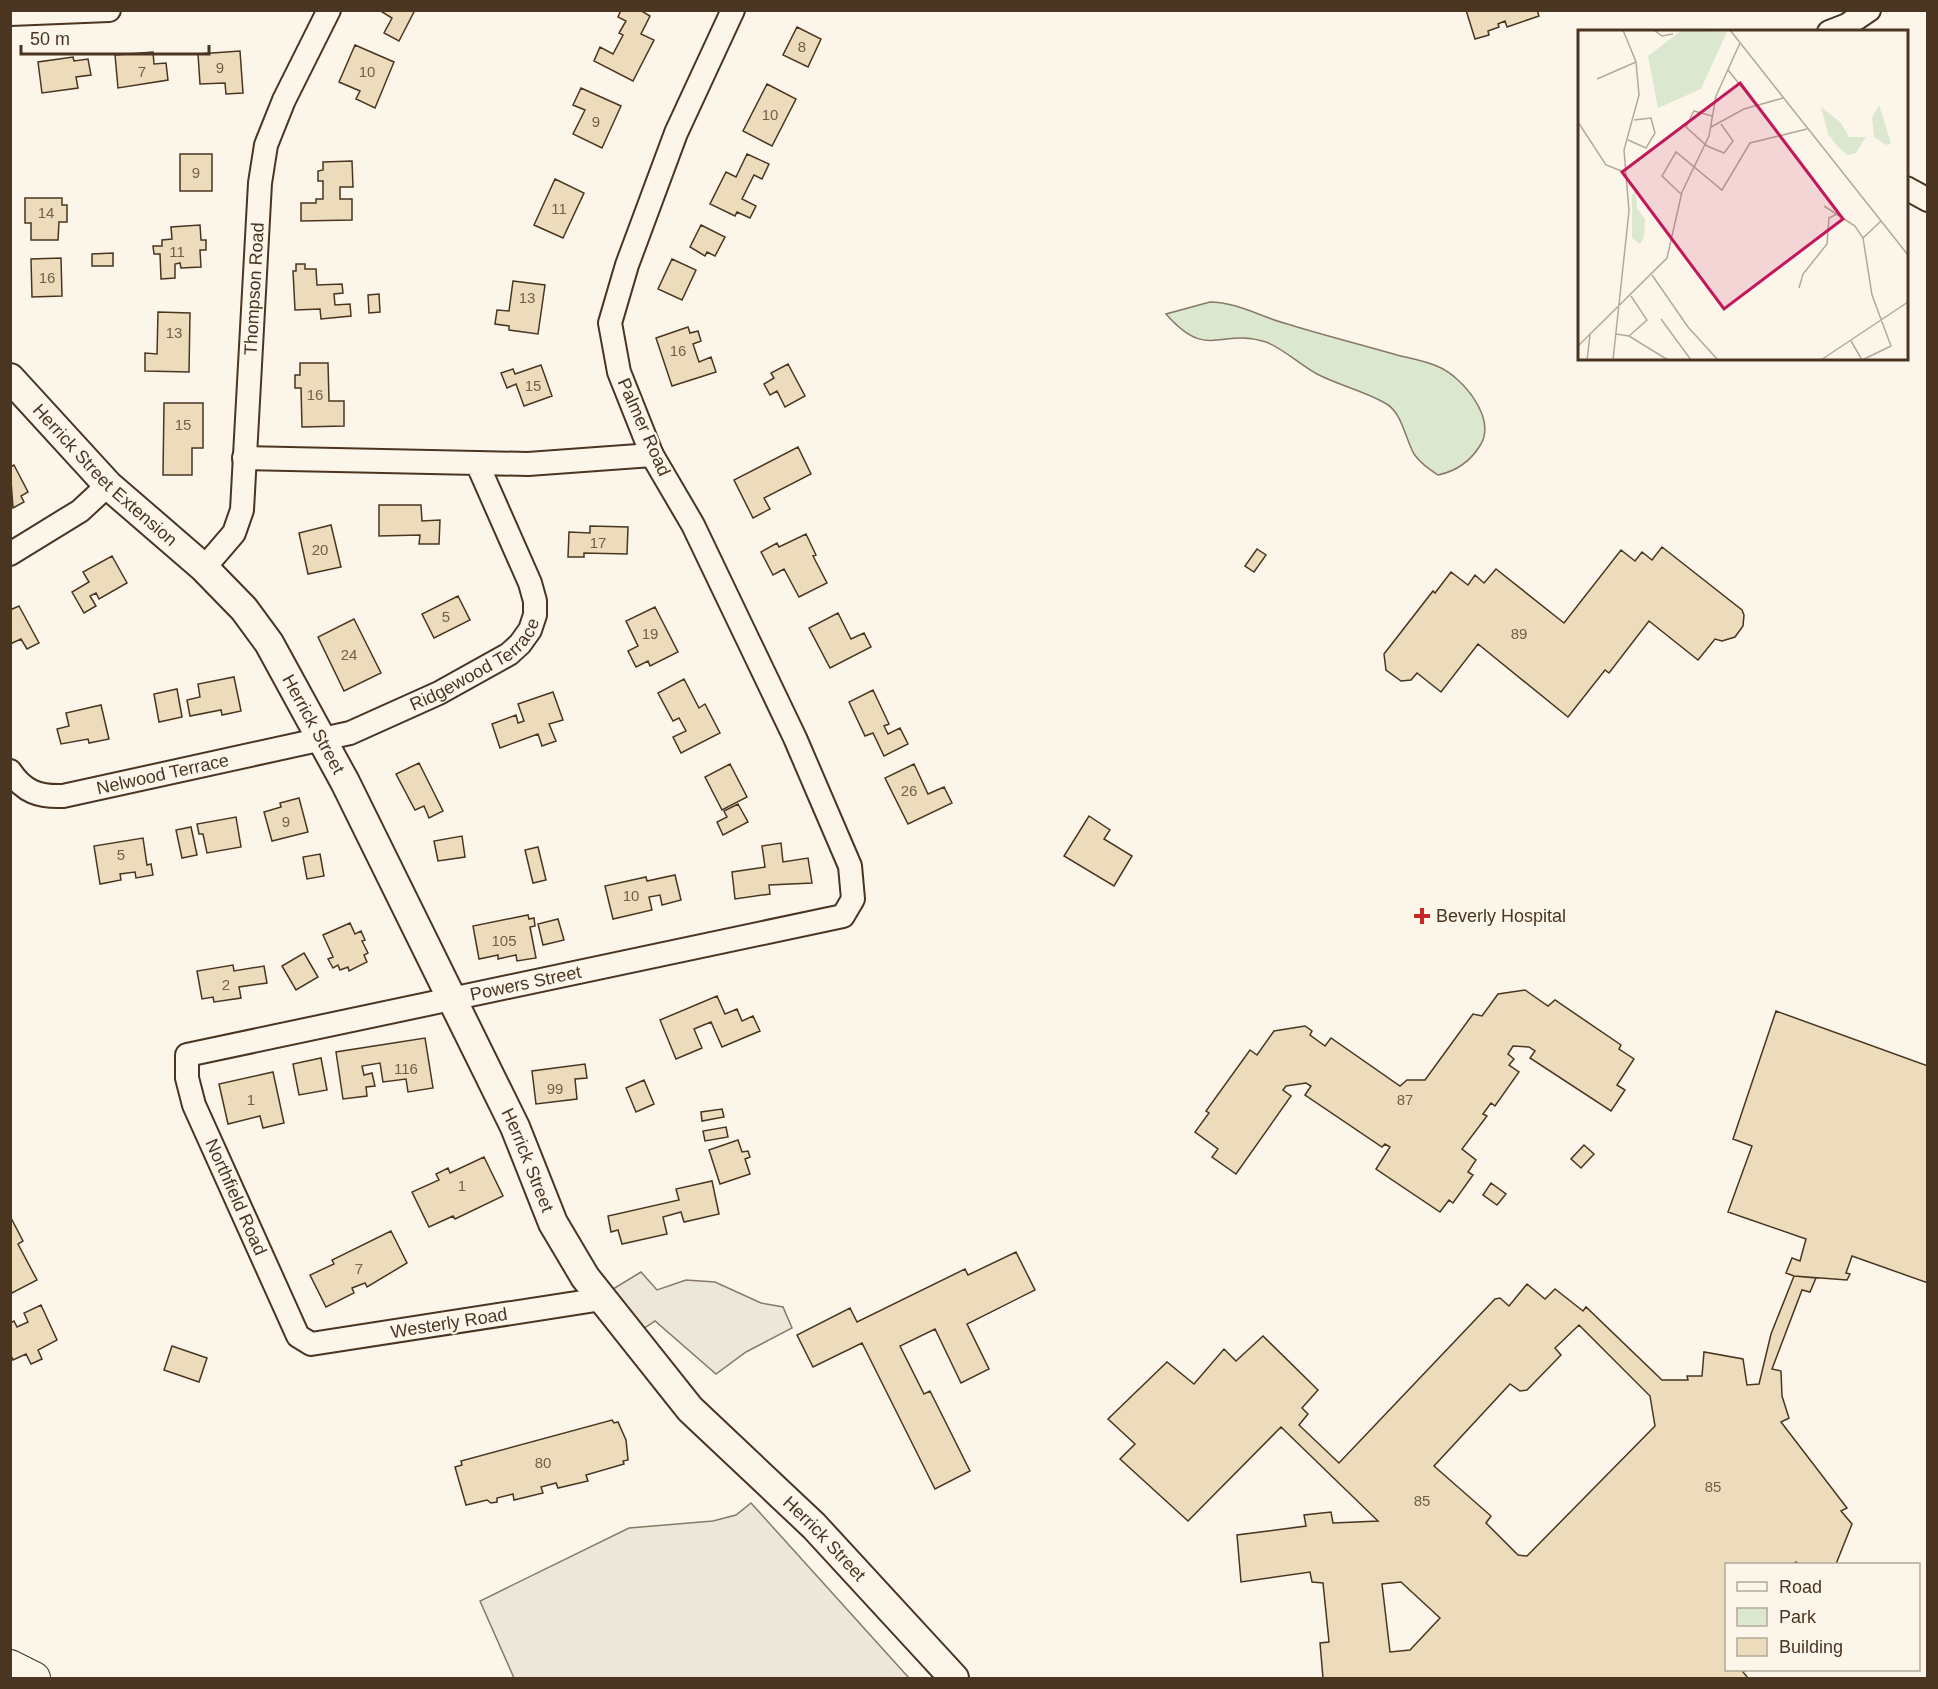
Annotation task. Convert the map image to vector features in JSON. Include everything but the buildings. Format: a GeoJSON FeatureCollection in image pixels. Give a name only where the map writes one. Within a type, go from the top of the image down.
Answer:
{"type":"FeatureCollection","features":[{"type":"Feature","properties":{"kind":"street"},"geometry":{"type":"LineString","coordinates":[[10,14],[109,10]]}},
{"type":"Feature","properties":{"kind":"street","name":"Palmer Road"},"geometry":{"type":"LineString","coordinates":[[733,10],[676,133],[627,265],[610,323],[619,372],[652,455],[693,525],[795,738],[850,866],[853,899]]}},
{"type":"Feature","properties":{"kind":"street"},"geometry":{"type":"LineString","coordinates":[[1840,29],[1869,10]]}},
{"type":"Feature","properties":{"kind":"street","name":"Thompson Road"},"geometry":{"type":"LineString","coordinates":[[204,568],[230,539],[238,524],[260,183],[266,145],[323,11]]}},
{"type":"Feature","properties":{"kind":"street"},"geometry":{"type":"LineString","coordinates":[[1908,189],[1928,200]]}},
{"type":"Feature","properties":{"kind":"street","name":"Herrick Street Extension"},"geometry":{"type":"LineString","coordinates":[[10,378],[108,485],[204,568]]}},
{"type":"Feature","properties":{"kind":"street"},"geometry":{"type":"LineString","coordinates":[[244,458],[528,464],[652,455]]}},
{"type":"Feature","properties":{"kind":"street","name":"Ridgewood Terrace"},"geometry":{"type":"LineString","coordinates":[[321,739],[350,733],[439,693],[509,654],[530,630],[535,601],[530,583],[477,463]]}},
{"type":"Feature","properties":{"kind":"street"},"geometry":{"type":"LineString","coordinates":[[10,554],[80,510],[108,485]]}},
{"type":"Feature","properties":{"kind":"street","name":"Herrick Street"},"geometry":{"type":"LineString","coordinates":[[204,568],[257,624],[321,739],[515,1127],[553,1223],[585,1277],[690,1409],[814,1526],[954,1678]]}},
{"type":"Feature","properties":{"kind":"street","name":"Nelwood Terrace"},"geometry":{"type":"LineString","coordinates":[[10,771],[17,781],[33,794],[63,796],[321,739]]}},
{"type":"Feature","properties":{"kind":"street","name":"Powers Street"},"geometry":{"type":"LineString","coordinates":[[187,1055],[843,916],[853,899]]}},
{"type":"Feature","properties":{"kind":"street","name":"Northfield Road"},"geometry":{"type":"LineString","coordinates":[[187,1055],[187,1078],[194,1105],[298,1336]]}},
{"type":"Feature","properties":{"kind":"street","name":"Westerly Road"},"geometry":{"type":"LineString","coordinates":[[298,1336],[311,1344],[328,1343],[602,1299]]}},
{"type":"Feature","properties":{"kind":"green space"},"geometry":{"type":"Polygon","coordinates":[[[1210,302],[1238,307],[1297,327],[1439,367],[1457,379],[1480,410],[1484,422],[1481,444],[1463,464],[1438,475],[1416,457],[1399,419],[1391,407],[1385,403],[1317,374],[1266,342],[1250,338],[1204,340],[1193,337],[1166,314],[1210,302]]]}},
{"type":"Feature","properties":{"kind":"shaded area"},"geometry":{"type":"Polygon","coordinates":[[[641,1272],[657,1290],[686,1280],[715,1282],[761,1303],[783,1307],[792,1328],[746,1352],[716,1374],[655,1321],[643,1329],[613,1289],[641,1272]]]}},
{"type":"Feature","properties":{"kind":"shaded area"},"geometry":{"type":"Polygon","coordinates":[[[751,1503],[909,1678],[514,1678],[480,1601],[629,1528],[713,1521],[736,1515],[751,1503]]]}},
{"type":"Feature","properties":{"kind":"place","name":"Beverly Hospital"},"geometry":{"type":"Point","coordinates":[1422,916]}}]}
